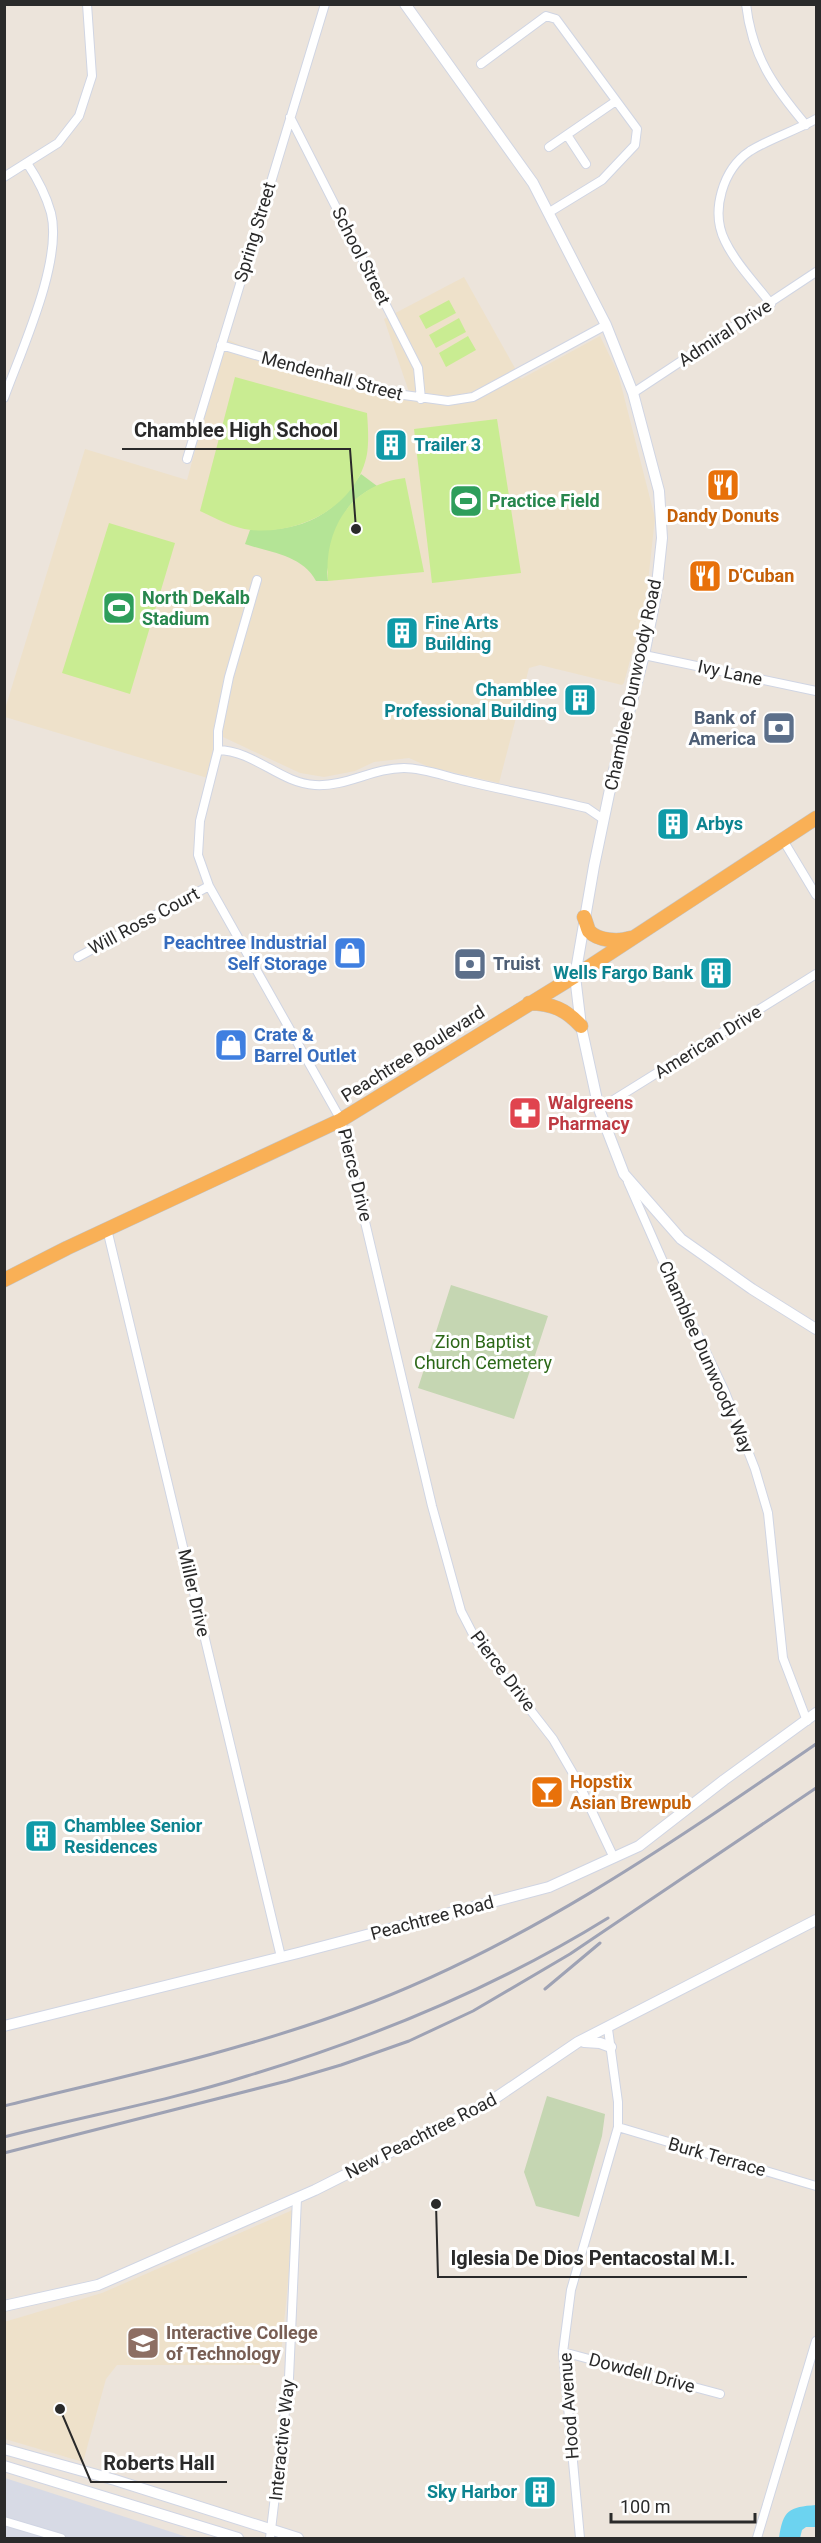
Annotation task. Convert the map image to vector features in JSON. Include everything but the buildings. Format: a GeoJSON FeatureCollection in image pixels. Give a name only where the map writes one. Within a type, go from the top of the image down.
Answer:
{"type":"FeatureCollection","features":[{"type":"Feature","properties":{"kind":"highway","name":"Peachtree Boulevard"},"geometry":{"type":"LineString","coordinates":[[4,1280],[107,1229],[341,1120],[575,976],[816,818]]}},
{"type":"Feature","properties":{"kind":"highway"},"geometry":{"type":"LineString","coordinates":[[584,917],[589,930],[595,936],[624,940],[638,935]]}},
{"type":"Feature","properties":{"kind":"highway"},"geometry":{"type":"LineString","coordinates":[[529,1003],[558,1006],[569,1013],[581,1026]]}},
{"type":"Feature","properties":{"kind":"street"},"geometry":{"type":"LineString","coordinates":[[4,177],[58,143],[78,116],[92,76],[87,4]]}},
{"type":"Feature","properties":{"kind":"street","name":"Spring Street"},"geometry":{"type":"LineString","coordinates":[[187,459],[326,4]]}},
{"type":"Feature","properties":{"kind":"street","name":"Chamblee Dunwoody Road"},"geometry":{"type":"LineString","coordinates":[[405,4],[526,173],[548,213],[606,325],[633,393],[659,491],[662,538],[655,598],[644,655],[603,819],[575,976],[581,1026],[599,1109],[624,1174],[681,1239],[752,1289],[816,1329]]}},
{"type":"Feature","properties":{"kind":"street"},"geometry":{"type":"LineString","coordinates":[[746,4],[748,24],[756,51],[767,75],[806,125]]}},
{"type":"Feature","properties":{"kind":"street"},"geometry":{"type":"LineString","coordinates":[[481,64],[546,16],[556,19],[637,129],[635,146],[602,180],[548,213]]}},
{"type":"Feature","properties":{"kind":"street"},"geometry":{"type":"LineString","coordinates":[[549,147],[616,101]]}},
{"type":"Feature","properties":{"kind":"street","name":"School Street"},"geometry":{"type":"LineString","coordinates":[[290,117],[418,368],[421,399]]}},
{"type":"Feature","properties":{"kind":"street"},"geometry":{"type":"LineString","coordinates":[[771,304],[732,254],[724,238],[719,208],[721,190],[731,169],[749,152],[816,119]]}},
{"type":"Feature","properties":{"kind":"street"},"geometry":{"type":"LineString","coordinates":[[567,135],[586,164]]}},
{"type":"Feature","properties":{"kind":"street"},"geometry":{"type":"LineString","coordinates":[[4,398],[50,266],[51,214],[42,188],[27,163]]}},
{"type":"Feature","properties":{"kind":"street","name":"Admiral Drive"},"geometry":{"type":"LineString","coordinates":[[633,393],[771,304],[816,272]]}},
{"type":"Feature","properties":{"kind":"street","name":"Mendenhall Street"},"geometry":{"type":"LineString","coordinates":[[221,345],[382,392],[448,401],[473,397],[606,325]]}},
{"type":"Feature","properties":{"kind":"street","name":"Pierce Drive"},"geometry":{"type":"LineString","coordinates":[[257,580],[222,707],[218,750],[203,803],[198,855],[209,886],[341,1120],[432,1506],[461,1611],[476,1640],[553,1738],[578,1782],[614,1858]]}},
{"type":"Feature","properties":{"kind":"street","name":"Ivy Lane"},"geometry":{"type":"LineString","coordinates":[[644,655],[816,691]]}},
{"type":"Feature","properties":{"kind":"street"},"geometry":{"type":"LineString","coordinates":[[218,750],[250,757],[291,779],[314,785],[332,785],[372,772],[408,768],[587,808],[603,819]]}},
{"type":"Feature","properties":{"kind":"street"},"geometry":{"type":"LineString","coordinates":[[587,808],[607,804]]}},
{"type":"Feature","properties":{"kind":"street"},"geometry":{"type":"LineString","coordinates":[[783,840],[816,895]]}},
{"type":"Feature","properties":{"kind":"street","name":"Will Ross Court"},"geometry":{"type":"LineString","coordinates":[[78,957],[209,886]]}},
{"type":"Feature","properties":{"kind":"street","name":"American Drive"},"geometry":{"type":"LineString","coordinates":[[599,1109],[816,974]]}},
{"type":"Feature","properties":{"kind":"street","name":"Chamblee Dunwoody Way"},"geometry":{"type":"LineString","coordinates":[[624,1174],[672,1282],[725,1392],[755,1469],[768,1513],[783,1658],[807,1721]]}},
{"type":"Feature","properties":{"kind":"street","name":"Miller Drive"},"geometry":{"type":"LineString","coordinates":[[107,1229],[281,1958]]}},
{"type":"Feature","properties":{"kind":"street","name":"Peachtree Road"},"geometry":{"type":"LineString","coordinates":[[4,2026],[281,1958],[549,1887],[639,1846],[816,1713]]}},
{"type":"Feature","properties":{"kind":"street","name":"New Peachtree Road"},"geometry":{"type":"LineString","coordinates":[[4,2306],[98,2285],[297,2198],[488,2103],[578,2042],[608,2029],[816,1920]]}},
{"type":"Feature","properties":{"kind":"street","name":"Hood Avenue"},"geometry":{"type":"LineString","coordinates":[[580,2538],[563,2352],[571,2290],[618,2127],[618,2102],[608,2029]]}},
{"type":"Feature","properties":{"kind":"street"},"geometry":{"type":"LineString","coordinates":[[578,2042],[600,2043],[611,2048]]}},
{"type":"Feature","properties":{"kind":"street","name":"Burk Terrace"},"geometry":{"type":"LineString","coordinates":[[618,2127],[816,2186]]}},
{"type":"Feature","properties":{"kind":"street","name":"Interactive Way"},"geometry":{"type":"LineString","coordinates":[[270,2534],[289,2378],[297,2198]]}},
{"type":"Feature","properties":{"kind":"street"},"geometry":{"type":"LineString","coordinates":[[758,2538],[816,2341]]}},
{"type":"Feature","properties":{"kind":"street","name":"Dowdell Drive"},"geometry":{"type":"LineString","coordinates":[[563,2352],[720,2394]]}},
{"type":"Feature","properties":{"kind":"street"},"geometry":{"type":"LineString","coordinates":[[4,2449],[115,2480],[270,2534],[298,2538]]}},
{"type":"Feature","properties":{"kind":"street"},"geometry":{"type":"LineString","coordinates":[[4,2466],[238,2538]]}},
{"type":"Feature","properties":{"kind":"street"},"geometry":{"type":"LineString","coordinates":[[4,2521],[61,2538]]}},
{"type":"Feature","properties":{"kind":"shaded area"},"geometry":{"type":"Polygon","coordinates":[[[464,277],[521,379],[600,336],[618,373],[655,518],[646,600],[622,685],[540,665],[529,668],[499,783],[429,767],[409,758],[374,762],[355,771],[324,777],[300,773],[223,737],[211,779],[5,717],[5,709],[85,449],[187,480],[226,339],[265,356],[380,389],[409,392],[384,319],[464,277]]]}},
{"type":"Feature","properties":{"kind":"shaded area","name":"Interactive College of Technology"},"geometry":{"type":"Polygon","coordinates":[[[295,2209],[280,2365],[117,2365],[106,2379],[83,2462],[5,2439],[4,2322],[102,2293],[295,2209]]]}},
{"type":"Feature","properties":{"kind":"shaded area"},"geometry":{"type":"Polygon","coordinates":[[[5,2478],[190,2538],[5,2538],[5,2478]]]}},
{"type":"Feature","properties":{"kind":"green space"},"geometry":{"type":"Polygon","coordinates":[[[449,300],[456,313],[426,329],[419,316],[449,300]]]}},
{"type":"Feature","properties":{"kind":"green space"},"geometry":{"type":"Polygon","coordinates":[[[459,318],[466,332],[436,348],[429,335],[459,318]]]}},
{"type":"Feature","properties":{"kind":"green space"},"geometry":{"type":"Polygon","coordinates":[[[468,336],[476,350],[446,367],[439,353],[468,336]]]}},
{"type":"Feature","properties":{"kind":"green space"},"geometry":{"type":"Polygon","coordinates":[[[235,377],[367,413],[367,454],[352,489],[339,502],[307,522],[288,528],[270,530],[238,527],[200,511],[235,377]]]}},
{"type":"Feature","properties":{"kind":"green space","name":"Practice Field"},"geometry":{"type":"Polygon","coordinates":[[[497,419],[521,573],[432,583],[414,429],[497,419]]]}},
{"type":"Feature","properties":{"kind":"green space"},"geometry":{"type":"Polygon","coordinates":[[[361,474],[377,486],[353,502],[340,521],[327,572],[328,581],[316,581],[310,572],[294,560],[245,544],[250,530],[285,528],[314,519],[338,501],[361,474]]]}},
{"type":"Feature","properties":{"kind":"green space"},"geometry":{"type":"Polygon","coordinates":[[[405,478],[424,572],[328,581],[330,543],[345,512],[356,499],[370,489],[386,482],[405,478]]]}},
{"type":"Feature","properties":{"kind":"green space","name":"North DeKalb Stadium"},"geometry":{"type":"Polygon","coordinates":[[[109,523],[175,543],[130,694],[62,673],[109,523]]]}},
{"type":"Feature","properties":{"kind":"green space","name":"Zion Baptist Church Cemetery"},"geometry":{"type":"Polygon","coordinates":[[[451,1285],[548,1316],[514,1419],[418,1388],[451,1285]]]}},
{"type":"Feature","properties":{"kind":"green space"},"geometry":{"type":"Polygon","coordinates":[[[547,2096],[605,2114],[602,2136],[579,2217],[536,2206],[524,2172],[547,2096]]]}},
{"type":"Feature","properties":{"kind":"water"},"geometry":{"type":"Polygon","coordinates":[[[816,2505],[816,2527],[806,2527],[802,2530],[800,2538],[779,2538],[783,2521],[789,2512],[799,2507],[816,2505]]]}},
{"type":"Feature","properties":{"kind":"railway"},"geometry":{"type":"LineString","coordinates":[[4,2106],[268,2038],[354,2009],[416,1984],[476,1956],[593,1891],[650,1856],[816,1744]]}},
{"type":"Feature","properties":{"kind":"railway"},"geometry":{"type":"LineString","coordinates":[[4,2153],[287,2081],[409,2041],[473,2011],[570,1954],[816,1788]]}},
{"type":"Feature","properties":{"kind":"railway"},"geometry":{"type":"LineString","coordinates":[[4,2137],[217,2085],[341,2045],[477,1989],[522,1967],[608,1918]]}},
{"type":"Feature","properties":{"kind":"railway"},"geometry":{"type":"LineString","coordinates":[[545,1989],[600,1943]]}},
{"type":"Feature","properties":{"kind":"place","name":"Trailer 3"},"geometry":{"type":"Point","coordinates":[391,445]}},
{"type":"Feature","properties":{"kind":"place","name":"Dandy Donuts"},"geometry":{"type":"Point","coordinates":[723,485]}},
{"type":"Feature","properties":{"kind":"place","name":"Practice Field"},"geometry":{"type":"Point","coordinates":[466,501]}},
{"type":"Feature","properties":{"kind":"place","name":"Chamblee High School"},"geometry":{"type":"Point","coordinates":[356,529]}},
{"type":"Feature","properties":{"kind":"place","name":"D'Cuban"},"geometry":{"type":"Point","coordinates":[705,576]}},
{"type":"Feature","properties":{"kind":"place","name":"North DeKalb Stadium"},"geometry":{"type":"Point","coordinates":[119,608]}},
{"type":"Feature","properties":{"kind":"place","name":"Fine Arts Building"},"geometry":{"type":"Point","coordinates":[402,633]}},
{"type":"Feature","properties":{"kind":"place","name":"Chamblee Professional Building"},"geometry":{"type":"Point","coordinates":[580,700]}},
{"type":"Feature","properties":{"kind":"place","name":"Bank of America"},"geometry":{"type":"Point","coordinates":[779,728]}},
{"type":"Feature","properties":{"kind":"place","name":"Arbys"},"geometry":{"type":"Point","coordinates":[673,824]}},
{"type":"Feature","properties":{"kind":"place","name":"Peachtree Industrial Self Storage"},"geometry":{"type":"Point","coordinates":[350,953]}},
{"type":"Feature","properties":{"kind":"place","name":"Truist"},"geometry":{"type":"Point","coordinates":[470,964]}},
{"type":"Feature","properties":{"kind":"place","name":"Wells Fargo Bank"},"geometry":{"type":"Point","coordinates":[716,973]}},
{"type":"Feature","properties":{"kind":"place","name":"Crate & Barrel Outlet"},"geometry":{"type":"Point","coordinates":[231,1045]}},
{"type":"Feature","properties":{"kind":"place","name":"Walgreens Pharmacy"},"geometry":{"type":"Point","coordinates":[525,1113]}},
{"type":"Feature","properties":{"kind":"place","name":"Hopstix Asian Brewpub"},"geometry":{"type":"Point","coordinates":[547,1792]}},
{"type":"Feature","properties":{"kind":"place","name":"Chamblee Senior Residences"},"geometry":{"type":"Point","coordinates":[41,1836]}},
{"type":"Feature","properties":{"kind":"place","name":"Iglesia De Dios Pentacostal M.I."},"geometry":{"type":"Point","coordinates":[436,2204]}},
{"type":"Feature","properties":{"kind":"place","name":"Interactive College of Technology"},"geometry":{"type":"Point","coordinates":[143,2343]}},
{"type":"Feature","properties":{"kind":"place","name":"Roberts Hall"},"geometry":{"type":"Point","coordinates":[60,2409]}},
{"type":"Feature","properties":{"kind":"place","name":"Sky Harbor"},"geometry":{"type":"Point","coordinates":[540,2492]}}]}
